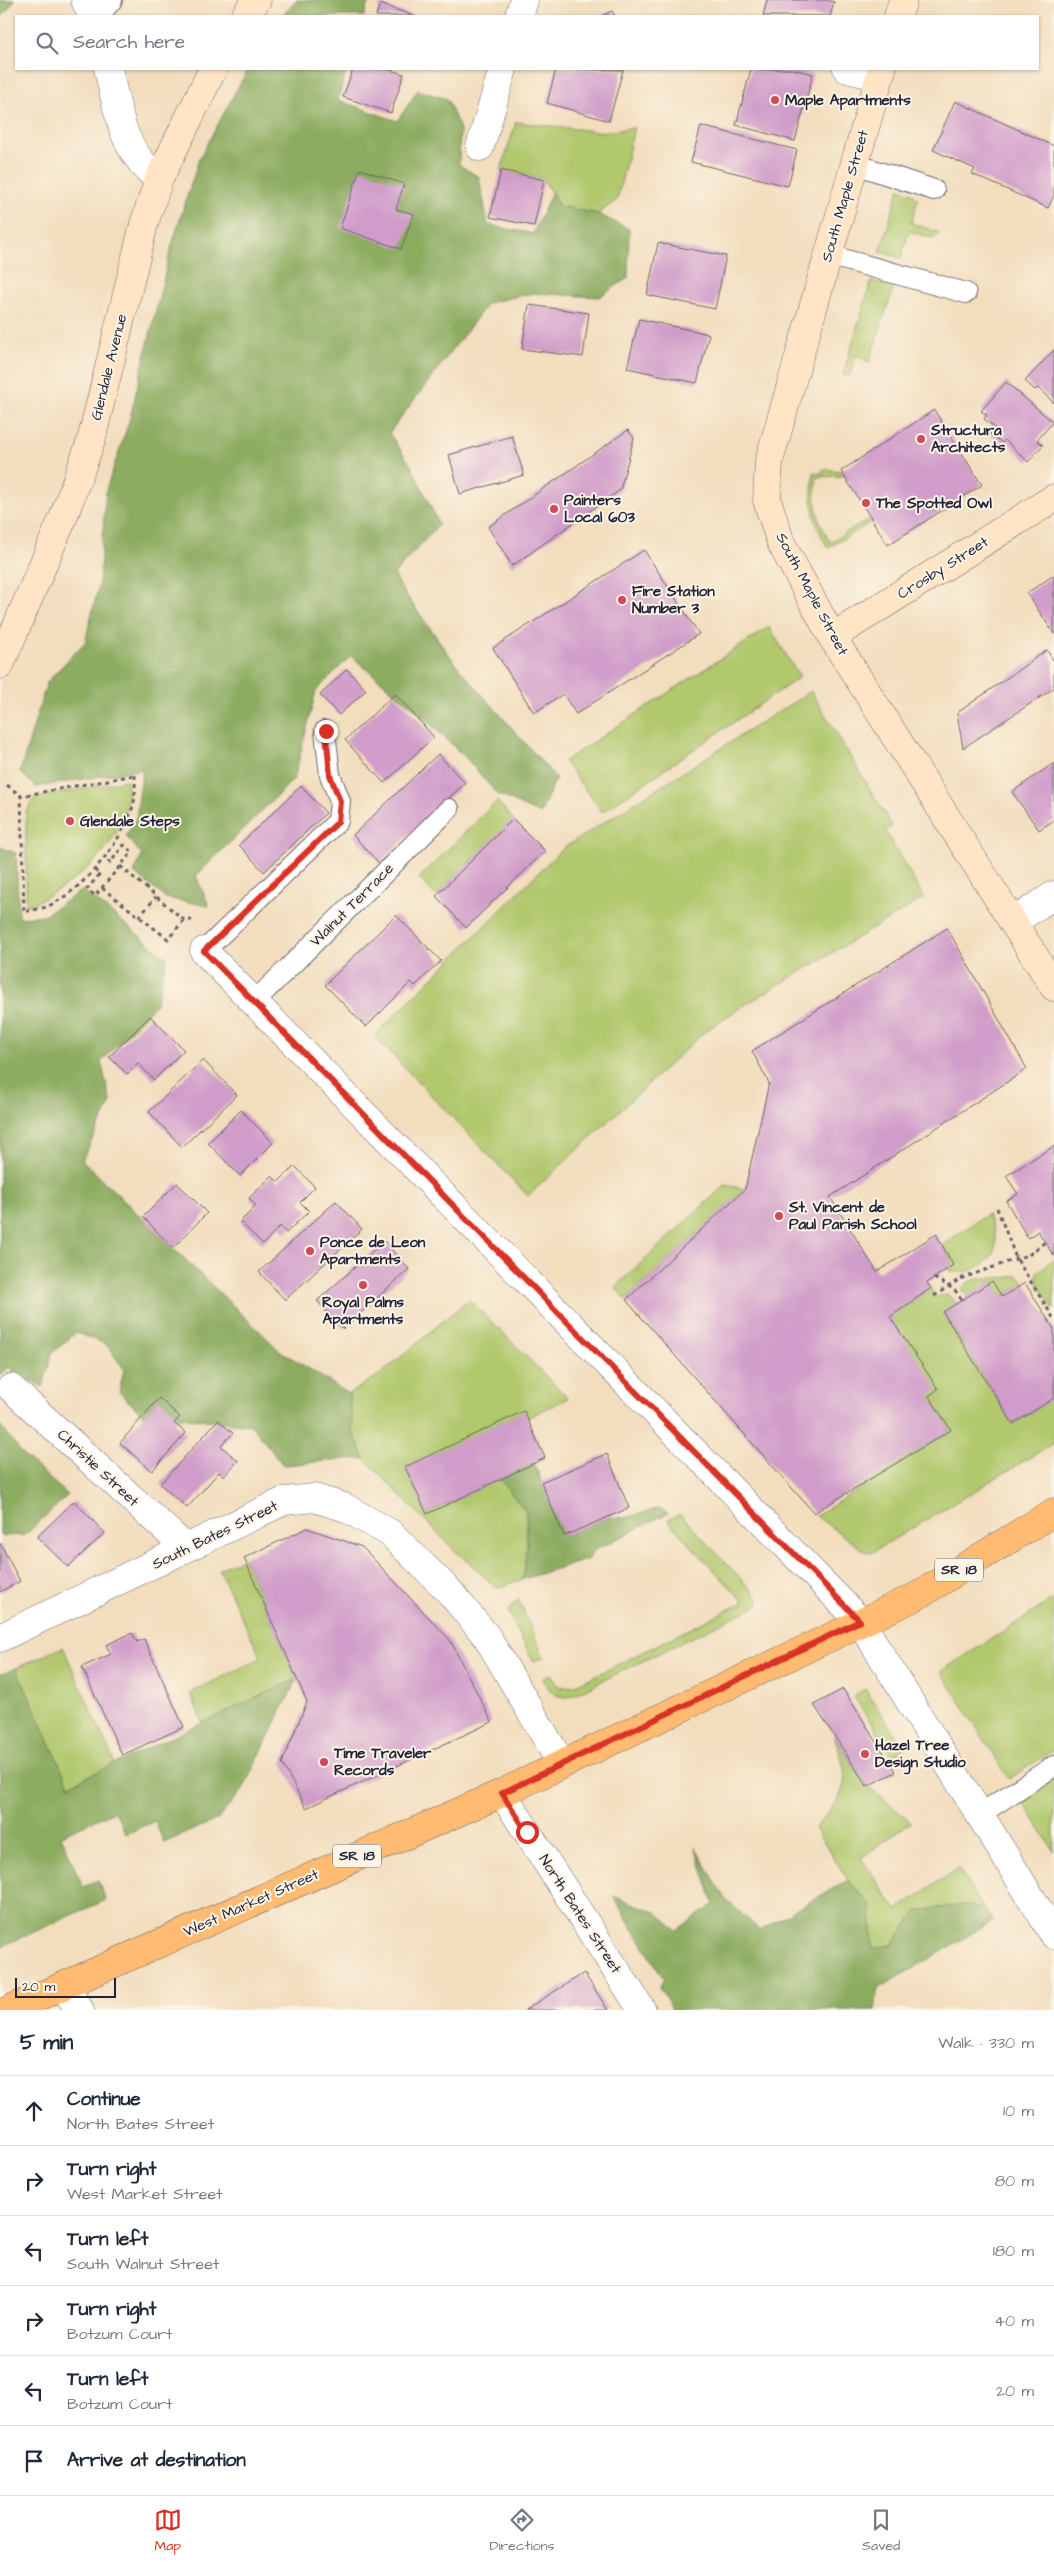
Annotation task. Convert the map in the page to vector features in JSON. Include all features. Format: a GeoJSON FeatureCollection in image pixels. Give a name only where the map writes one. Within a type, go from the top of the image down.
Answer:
{"type":"FeatureCollection","features":[{"type":"Feature","properties":{"kind":"main road"},"geometry":{"type":"LineString","coordinates":[[246,15],[257,0]]}},
{"type":"Feature","properties":{"kind":"main road"},"geometry":{"type":"LineString","coordinates":[[898,15],[903,0]]}},
{"type":"Feature","properties":{"kind":"main road","name":"Glendale Avenue"},"geometry":{"type":"LineString","coordinates":[[0,665],[63,518],[91,441],[144,224],[159,179],[213,70]]}},
{"type":"Feature","properties":{"kind":"main road","name":"South Maple Street"},"geometry":{"type":"LineString","coordinates":[[881,73],[769,461],[768,500],[781,543],[832,637],[1054,988]]}},
{"type":"Feature","properties":{"kind":"main road","name":"Crosby Street"},"geometry":{"type":"LineString","coordinates":[[832,637],[1054,498]]}},
{"type":"Feature","properties":{"kind":"main road","name":"West Market Street"},"geometry":{"type":"LineString","coordinates":[[8,2010],[502,1793],[860,1621],[917,1596],[1054,1512]]}},
{"type":"Feature","properties":{"kind":"street"},"geometry":{"type":"LineString","coordinates":[[86,0],[92,15]]}},
{"type":"Feature","properties":{"kind":"street"},"geometry":{"type":"LineString","coordinates":[[519,15],[524,0]]}},
{"type":"Feature","properties":{"kind":"street"},"geometry":{"type":"LineString","coordinates":[[108,70],[123,130],[132,152],[143,167],[159,179]]}},
{"type":"Feature","properties":{"kind":"street"},"geometry":{"type":"LineString","coordinates":[[480,147],[503,70]]}},
{"type":"Feature","properties":{"kind":"street"},"geometry":{"type":"LineString","coordinates":[[856,70],[881,73]]}},
{"type":"Feature","properties":{"kind":"street"},"geometry":{"type":"LineString","coordinates":[[1013,922],[1054,895]]}},
{"type":"Feature","properties":{"kind":"street"},"geometry":{"type":"LineString","coordinates":[[204,951],[860,1621],[1054,1935]]}},
{"type":"Feature","properties":{"kind":"street","name":"Christie Street"},"geometry":{"type":"LineString","coordinates":[[11,1388],[186,1548]]}},
{"type":"Feature","properties":{"kind":"street","name":"South Bates Street"},"geometry":{"type":"LineString","coordinates":[[0,1638],[284,1501],[314,1498],[344,1507],[390,1533],[435,1578],[488,1637],[561,1763]]}},
{"type":"Feature","properties":{"kind":"street","name":"North Bates Street"},"geometry":{"type":"LineString","coordinates":[[502,1793],[642,2010]]}},
{"type":"Feature","properties":{"kind":"street"},"geometry":{"type":"LineString","coordinates":[[63,1986],[80,2010]]}},
{"type":"Feature","properties":{"kind":"lane"},"geometry":{"type":"LineString","coordinates":[[100,15],[112,0]]}},
{"type":"Feature","properties":{"kind":"lane"},"geometry":{"type":"LineString","coordinates":[[855,164],[934,190]]}},
{"type":"Feature","properties":{"kind":"lane"},"geometry":{"type":"LineString","coordinates":[[828,255],[966,294]]}},
{"type":"Feature","properties":{"kind":"lane"},"geometry":{"type":"LineString","coordinates":[[204,951],[338,822],[340,801],[330,775],[326,731]]}},
{"type":"Feature","properties":{"kind":"lane","name":"Walnut Terrace"},"geometry":{"type":"LineString","coordinates":[[255,1001],[449,809]]}},
{"type":"Feature","properties":{"kind":"lane"},"geometry":{"type":"LineString","coordinates":[[980,1814],[1054,1766]]}},
{"type":"Feature","properties":{"kind":"path"},"geometry":{"type":"LineString","coordinates":[[7,785],[21,796],[135,775],[135,790],[130,812],[104,857],[94,870],[77,887],[58,900],[46,907],[24,912],[21,796]]}},
{"type":"Feature","properties":{"kind":"path"},"geometry":{"type":"LineString","coordinates":[[94,870],[100,874],[87,889],[95,896],[132,852],[124,846],[110,863],[104,857]]}},
{"type":"Feature","properties":{"kind":"path"},"geometry":{"type":"LineString","coordinates":[[102,888],[168,939],[184,920],[120,866]]}},
{"type":"Feature","properties":{"kind":"path"},"geometry":{"type":"LineString","coordinates":[[139,917],[156,897]]}},
{"type":"Feature","properties":{"kind":"path"},"geometry":{"type":"LineString","coordinates":[[996,1208],[1016,1258],[1054,1319]]}},
{"type":"Feature","properties":{"kind":"path"},"geometry":{"type":"LineString","coordinates":[[934,1296],[960,1279],[1030,1254],[1045,1242]]}},
{"type":"Feature","properties":{"kind":"path"},"geometry":{"type":"LineString","coordinates":[[934,1278],[949,1286],[962,1300]]}},
{"type":"Feature","properties":{"kind":"green space"},"geometry":{"type":"Polygon","coordinates":[[[0,0],[15,0],[0,19],[0,0]]]}},
{"type":"Feature","properties":{"kind":"green space"},"geometry":{"type":"Polygon","coordinates":[[[296,0],[369,0],[364,15],[283,15],[296,0]]]}},
{"type":"Feature","properties":{"kind":"green space"},"geometry":{"type":"Polygon","coordinates":[[[247,70],[347,70],[338,100],[397,121],[418,90],[447,99],[460,129],[459,165],[479,177],[488,225],[533,234],[552,192],[559,206],[598,214],[629,229],[628,278],[599,297],[532,293],[488,303],[389,433],[412,467],[439,524],[394,574],[401,588],[458,667],[556,778],[540,814],[497,794],[466,758],[411,706],[351,656],[316,691],[294,779],[196,876],[209,906],[166,898],[134,873],[142,855],[126,836],[136,818],[143,769],[36,787],[20,772],[47,682],[85,642],[99,584],[106,490],[129,422],[171,248],[199,159],[247,70]]]}},
{"type":"Feature","properties":{"kind":"green space"},"geometry":{"type":"Polygon","coordinates":[[[516,122],[604,132],[634,128],[617,200],[598,214],[559,206],[544,180],[501,170],[516,122]]]}},
{"type":"Feature","properties":{"kind":"green space"},"geometry":{"type":"Polygon","coordinates":[[[899,189],[912,193],[918,199],[911,223],[940,233],[934,239],[909,231],[901,258],[880,252],[899,189]]]}},
{"type":"Feature","properties":{"kind":"green space"},"geometry":{"type":"Polygon","coordinates":[[[871,281],[894,287],[869,362],[856,355],[851,374],[843,375],[871,281]]]}},
{"type":"Feature","properties":{"kind":"green space"},"geometry":{"type":"Polygon","coordinates":[[[823,469],[841,471],[844,476],[817,477],[817,511],[830,542],[871,518],[873,521],[828,548],[819,530],[812,502],[814,472],[822,474],[823,469]]]}},
{"type":"Feature","properties":{"kind":"green space"},"geometry":{"type":"Polygon","coordinates":[[[769,627],[800,677],[602,812],[564,761],[769,627]]]}},
{"type":"Feature","properties":{"kind":"green space"},"geometry":{"type":"Polygon","coordinates":[[[811,691],[892,826],[885,831],[924,898],[738,1009],[704,1032],[528,1196],[374,1036],[562,849],[811,691]]]}},
{"type":"Feature","properties":{"kind":"green space"},"geometry":{"type":"Polygon","coordinates":[[[127,780],[127,801],[121,821],[111,840],[98,858],[64,886],[45,898],[26,906],[26,812],[35,798],[127,780]]]}},
{"type":"Feature","properties":{"kind":"green space"},"geometry":{"type":"Polygon","coordinates":[[[497,801],[513,819],[436,896],[419,878],[497,801]]]}},
{"type":"Feature","properties":{"kind":"green space"},"geometry":{"type":"Polygon","coordinates":[[[0,847],[16,853],[19,918],[44,915],[83,890],[167,958],[156,1004],[101,1062],[111,1102],[82,1160],[279,1350],[349,1394],[353,1432],[365,1459],[283,1465],[251,1425],[180,1417],[159,1398],[144,1416],[119,1392],[124,1369],[106,1344],[76,1333],[52,1353],[43,1387],[8,1367],[0,1375],[0,847]]]}},
{"type":"Feature","properties":{"kind":"green space"},"geometry":{"type":"Polygon","coordinates":[[[725,1185],[745,1189],[626,1300],[615,1287],[725,1185]]]}},
{"type":"Feature","properties":{"kind":"green space"},"geometry":{"type":"Polygon","coordinates":[[[987,1214],[995,1235],[996,1244],[993,1254],[975,1269],[953,1272],[947,1269],[953,1264],[942,1245],[987,1214]]]}},
{"type":"Feature","properties":{"kind":"green space"},"geometry":{"type":"Polygon","coordinates":[[[1054,1259],[1054,1310],[1036,1280],[1037,1272],[1054,1259]]]}},
{"type":"Feature","properties":{"kind":"green space"},"geometry":{"type":"Polygon","coordinates":[[[1018,1275],[1025,1283],[1002,1297],[992,1281],[967,1297],[962,1289],[973,1280],[1018,1275]]]}},
{"type":"Feature","properties":{"kind":"green space"},"geometry":{"type":"Polygon","coordinates":[[[931,1288],[934,1297],[948,1295],[957,1303],[943,1313],[1013,1424],[1054,1398],[1054,1443],[871,1553],[863,1550],[816,1516],[951,1430],[929,1396],[890,1317],[931,1288]]]}},
{"type":"Feature","properties":{"kind":"green space"},"geometry":{"type":"Polygon","coordinates":[[[469,1299],[568,1398],[527,1418],[405,1467],[427,1514],[500,1479],[526,1512],[527,1543],[523,1579],[497,1588],[451,1547],[365,1459],[353,1432],[349,1394],[382,1373],[469,1299]]]}},
{"type":"Feature","properties":{"kind":"green space"},"geometry":{"type":"Polygon","coordinates":[[[0,1425],[24,1456],[68,1495],[25,1535],[0,1536],[0,1425]]]}},
{"type":"Feature","properties":{"kind":"green space"},"geometry":{"type":"Polygon","coordinates":[[[534,1463],[564,1536],[607,1517],[624,1518],[660,1508],[668,1513],[593,1551],[589,1559],[523,1579],[527,1543],[526,1512],[500,1479],[534,1463]]]}},
{"type":"Feature","properties":{"kind":"green space"},"geometry":{"type":"Polygon","coordinates":[[[680,1514],[758,1597],[759,1602],[756,1606],[569,1697],[553,1693],[547,1687],[543,1678],[551,1674],[559,1687],[574,1686],[744,1602],[667,1520],[680,1514]]]}},
{"type":"Feature","properties":{"kind":"green space"},"geometry":{"type":"Polygon","coordinates":[[[244,1558],[297,1679],[203,1724],[190,1693],[261,1658],[219,1569],[244,1558]]]}},
{"type":"Feature","properties":{"kind":"green space"},"geometry":{"type":"Polygon","coordinates":[[[518,1599],[544,1658],[533,1661],[508,1612],[518,1599]]]}},
{"type":"Feature","properties":{"kind":"green space"},"geometry":{"type":"Polygon","coordinates":[[[1054,1599],[1054,1750],[1009,1779],[941,1671],[1054,1599]]]}},
{"type":"Feature","properties":{"kind":"green space"},"geometry":{"type":"Polygon","coordinates":[[[63,1647],[115,1764],[69,1786],[16,1668],[63,1647]]]}},
{"type":"Feature","properties":{"kind":"green space"},"geometry":{"type":"Polygon","coordinates":[[[16,1668],[69,1785],[297,1679],[243,1789],[218,1819],[164,1843],[155,1821],[126,1834],[115,1811],[61,1835],[83,1887],[98,1880],[106,1900],[0,1947],[0,1675],[16,1668]]]}},
{"type":"Feature","properties":{"kind":"green space"},"geometry":{"type":"Polygon","coordinates":[[[865,1689],[904,1748],[893,1756],[853,1696],[865,1689]]]}},
{"type":"Feature","properties":{"kind":"green space"},"geometry":{"type":"Polygon","coordinates":[[[834,1736],[867,1786],[911,1822],[861,1858],[897,1910],[958,1868],[984,1909],[961,1905],[918,1911],[892,1945],[873,1949],[871,1906],[848,1880],[815,1828],[834,1804],[844,1786],[843,1766],[834,1736]]]}},
{"type":"Feature","properties":{"kind":"green space"},"geometry":{"type":"Polygon","coordinates":[[[1054,1772],[1054,1851],[1020,1798],[1054,1772]]]}},
{"type":"Feature","properties":{"kind":"green space"},"geometry":{"type":"Polygon","coordinates":[[[695,1846],[725,1899],[760,1930],[848,1880],[871,1906],[873,1948],[892,1945],[917,1911],[961,1905],[984,1909],[993,1921],[878,1989],[875,2010],[673,2010],[659,1987],[664,1979],[613,1896],[656,1912],[677,1930],[714,1904],[695,1846]]]}},
{"type":"Feature","properties":{"kind":"building"},"geometry":{"type":"Polygon","coordinates":[[[767,0],[827,0],[834,2],[830,15],[763,15],[767,0]]]}},
{"type":"Feature","properties":{"kind":"building"},"geometry":{"type":"Polygon","coordinates":[[[380,4],[411,15],[376,15],[380,4]]]}},
{"type":"Feature","properties":{"kind":"building"},"geometry":{"type":"Polygon","coordinates":[[[612,11],[614,15],[603,15],[612,11]]]}},
{"type":"Feature","properties":{"kind":"building"},"geometry":{"type":"Polygon","coordinates":[[[353,70],[390,70],[404,74],[391,113],[343,97],[353,70]]]}},
{"type":"Feature","properties":{"kind":"building"},"geometry":{"type":"Polygon","coordinates":[[[556,70],[623,70],[609,121],[547,103],[556,70]]]}},
{"type":"Feature","properties":{"kind":"building","name":"Maple Apartments"},"geometry":{"type":"Polygon","coordinates":[[[751,70],[797,70],[813,74],[795,141],[736,125],[751,70]]]}},
{"type":"Feature","properties":{"kind":"building"},"geometry":{"type":"Polygon","coordinates":[[[955,101],[1054,146],[1054,195],[1048,208],[972,174],[975,169],[933,150],[955,101]]]}},
{"type":"Feature","properties":{"kind":"building"},"geometry":{"type":"Polygon","coordinates":[[[701,126],[797,150],[788,186],[691,162],[701,126]]]}},
{"type":"Feature","properties":{"kind":"building"},"geometry":{"type":"Polygon","coordinates":[[[360,169],[404,184],[396,209],[414,214],[401,249],[340,228],[360,169]]]}},
{"type":"Feature","properties":{"kind":"building"},"geometry":{"type":"Polygon","coordinates":[[[501,170],[544,180],[534,226],[490,217],[501,170]]]}},
{"type":"Feature","properties":{"kind":"building"},"geometry":{"type":"Polygon","coordinates":[[[658,243],[726,256],[715,309],[647,295],[658,243]]]}},
{"type":"Feature","properties":{"kind":"building"},"geometry":{"type":"Polygon","coordinates":[[[529,305],[589,313],[583,357],[522,349],[529,305]]]}},
{"type":"Feature","properties":{"kind":"building"},"geometry":{"type":"Polygon","coordinates":[[[639,319],[709,334],[697,383],[627,368],[639,319]]]}},
{"type":"Feature","properties":{"kind":"building"},"geometry":{"type":"Polygon","coordinates":[[[1054,350],[1054,403],[1038,388],[1035,390],[1025,381],[1054,350]]]}},
{"type":"Feature","properties":{"kind":"building"},"geometry":{"type":"Polygon","coordinates":[[[1006,382],[1053,422],[1037,440],[1043,445],[1028,462],[1005,440],[1002,443],[990,434],[995,428],[984,419],[987,415],[981,411],[1006,382]]]}},
{"type":"Feature","properties":{"kind":"building"},"geometry":{"type":"Polygon","coordinates":[[[934,410],[982,485],[888,545],[841,471],[934,410]]]}},
{"type":"Feature","properties":{"kind":"building","name":"Painters Local 603"},"geometry":{"type":"Polygon","coordinates":[[[628,430],[634,438],[620,490],[512,566],[488,527],[628,430]]]}},
{"type":"Feature","properties":{"kind":"building"},"geometry":{"type":"Polygon","coordinates":[[[512,436],[524,475],[460,494],[449,455],[512,436]]]}},
{"type":"Feature","properties":{"kind":"building","name":"Fire Station Number 3"},"geometry":{"type":"Polygon","coordinates":[[[644,550],[699,634],[576,714],[563,694],[534,713],[493,648],[644,550]]]}},
{"type":"Feature","properties":{"kind":"building"},"geometry":{"type":"Polygon","coordinates":[[[1054,575],[1054,634],[1027,593],[1054,575]]]}},
{"type":"Feature","properties":{"kind":"building"},"geometry":{"type":"Polygon","coordinates":[[[1047,650],[1054,662],[1054,688],[963,748],[957,713],[1047,650]]]}},
{"type":"Feature","properties":{"kind":"building"},"geometry":{"type":"Polygon","coordinates":[[[347,669],[366,690],[339,715],[320,695],[347,669]]]}},
{"type":"Feature","properties":{"kind":"building"},"geometry":{"type":"Polygon","coordinates":[[[395,694],[434,737],[384,783],[345,740],[395,694]]]}},
{"type":"Feature","properties":{"kind":"building"},"geometry":{"type":"Polygon","coordinates":[[[438,754],[465,783],[379,863],[353,835],[438,754]]]}},
{"type":"Feature","properties":{"kind":"building"},"geometry":{"type":"Polygon","coordinates":[[[1054,763],[1054,820],[1039,830],[1012,792],[1054,763]]]}},
{"type":"Feature","properties":{"kind":"building"},"geometry":{"type":"Polygon","coordinates":[[[301,786],[326,813],[264,872],[239,845],[301,786]]]}},
{"type":"Feature","properties":{"kind":"building"},"geometry":{"type":"Polygon","coordinates":[[[513,819],[545,851],[466,928],[436,896],[513,819]]]}},
{"type":"Feature","properties":{"kind":"building"},"geometry":{"type":"Polygon","coordinates":[[[396,915],[441,961],[415,986],[411,982],[366,1027],[325,985],[396,915]]]}},
{"type":"Feature","properties":{"kind":"building","name":"St. Vincent de Paul Parish School"},"geometry":{"type":"Polygon","coordinates":[[[947,928],[1027,1069],[830,1197],[877,1272],[936,1234],[953,1265],[927,1283],[931,1288],[890,1317],[938,1389],[929,1396],[951,1430],[814,1513],[626,1300],[745,1189],[769,1083],[752,1051],[947,928]]]}},
{"type":"Feature","properties":{"kind":"building"},"geometry":{"type":"Polygon","coordinates":[[[150,1016],[184,1050],[154,1080],[138,1063],[127,1074],[109,1057],[150,1016]]]}},
{"type":"Feature","properties":{"kind":"building"},"geometry":{"type":"Polygon","coordinates":[[[203,1060],[237,1095],[182,1147],[149,1112],[203,1060]]]}},
{"type":"Feature","properties":{"kind":"building"},"geometry":{"type":"Polygon","coordinates":[[[241,1110],[273,1143],[240,1176],[208,1143],[241,1110]]]}},
{"type":"Feature","properties":{"kind":"building"},"geometry":{"type":"Polygon","coordinates":[[[1054,1146],[1054,1256],[1038,1231],[1028,1238],[1006,1201],[1018,1194],[1006,1176],[1054,1146]]]}},
{"type":"Feature","properties":{"kind":"building"},"geometry":{"type":"Polygon","coordinates":[[[295,1166],[315,1187],[300,1202],[309,1211],[286,1233],[280,1226],[263,1244],[240,1222],[256,1206],[249,1198],[272,1176],[278,1182],[295,1166]]]}},
{"type":"Feature","properties":{"kind":"building"},"geometry":{"type":"Polygon","coordinates":[[[177,1183],[207,1213],[173,1248],[143,1217],[177,1183]]]}},
{"type":"Feature","properties":{"kind":"building","name":"Ponce de Leon Apartments"},"geometry":{"type":"Polygon","coordinates":[[[336,1201],[362,1229],[285,1300],[259,1272],[336,1201]]]}},
{"type":"Feature","properties":{"kind":"building","name":"Royal Palms Apartments"},"geometry":{"type":"Polygon","coordinates":[[[384,1241],[409,1269],[343,1329],[317,1301],[384,1241]]]}},
{"type":"Feature","properties":{"kind":"building"},"geometry":{"type":"Polygon","coordinates":[[[992,1281],[1002,1297],[1025,1283],[1054,1329],[1054,1398],[1013,1424],[943,1312],[992,1281]]]}},
{"type":"Feature","properties":{"kind":"building"},"geometry":{"type":"Polygon","coordinates":[[[159,1398],[180,1417],[174,1423],[186,1433],[152,1471],[120,1443],[159,1398]]]}},
{"type":"Feature","properties":{"kind":"building"},"geometry":{"type":"Polygon","coordinates":[[[524,1411],[545,1458],[427,1514],[405,1467],[524,1411]]]}},
{"type":"Feature","properties":{"kind":"building"},"geometry":{"type":"Polygon","coordinates":[[[218,1420],[233,1433],[221,1446],[238,1461],[224,1476],[219,1472],[187,1508],[160,1484],[218,1420]]]}},
{"type":"Feature","properties":{"kind":"building"},"geometry":{"type":"Polygon","coordinates":[[[607,1454],[629,1508],[564,1536],[541,1482],[607,1454]]]}},
{"type":"Feature","properties":{"kind":"building"},"geometry":{"type":"Polygon","coordinates":[[[74,1501],[105,1533],[68,1567],[37,1537],[74,1501]]]}},
{"type":"Feature","properties":{"kind":"building"},"geometry":{"type":"Polygon","coordinates":[[[307,1528],[362,1547],[450,1640],[492,1722],[306,1808],[282,1763],[307,1702],[244,1558],[307,1528]]]}},
{"type":"Feature","properties":{"kind":"building"},"geometry":{"type":"Polygon","coordinates":[[[0,1543],[20,1581],[0,1592],[0,1543]]]}},
{"type":"Feature","properties":{"kind":"building"},"geometry":{"type":"Polygon","coordinates":[[[132,1633],[137,1642],[144,1639],[184,1727],[122,1755],[82,1667],[111,1654],[106,1645],[132,1633]]]}},
{"type":"Feature","properties":{"kind":"building","name":"Hazel Tree Design Studio"},"geometry":{"type":"Polygon","coordinates":[[[843,1689],[896,1772],[867,1786],[814,1705],[843,1689]]]}},
{"type":"Feature","properties":{"kind":"building"},"geometry":{"type":"Polygon","coordinates":[[[584,1973],[608,2010],[525,2010],[584,1973]]]}},
{"type":"Feature","properties":{"kind":"place","name":"Maple Apartments"},"geometry":{"type":"Point","coordinates":[775,100]}},
{"type":"Feature","properties":{"kind":"place","name":"Structura Architects"},"geometry":{"type":"Point","coordinates":[921,439]}},
{"type":"Feature","properties":{"kind":"place","name":"The Spotted Owl"},"geometry":{"type":"Point","coordinates":[866,503]}},
{"type":"Feature","properties":{"kind":"place","name":"Painters Local 603"},"geometry":{"type":"Point","coordinates":[554,509]}},
{"type":"Feature","properties":{"kind":"place","name":"Fire Station Number 3"},"geometry":{"type":"Point","coordinates":[622,600]}},
{"type":"Feature","properties":{"kind":"place","name":"Glendale Steps"},"geometry":{"type":"Point","coordinates":[70,821]}},
{"type":"Feature","properties":{"kind":"place","name":"St. Vincent de Paul Parish School"},"geometry":{"type":"Point","coordinates":[779,1216]}},
{"type":"Feature","properties":{"kind":"place","name":"Ponce de Leon Apartments"},"geometry":{"type":"Point","coordinates":[310,1251]}},
{"type":"Feature","properties":{"kind":"place","name":"Royal Palms Apartments"},"geometry":{"type":"Point","coordinates":[363,1285]}},
{"type":"Feature","properties":{"kind":"place","name":"Hazel Tree Design Studio"},"geometry":{"type":"Point","coordinates":[865,1754]}},
{"type":"Feature","properties":{"kind":"place","name":"Time Traveler Records"},"geometry":{"type":"Point","coordinates":[324,1762]}},
{"type":"Feature","properties":{"kind":"route"},"geometry":{"type":"LineString","coordinates":[[326,731],[330,775],[340,801],[338,822],[204,951],[492,1243],[860,1621],[502,1793],[527,1832]]}}]}
